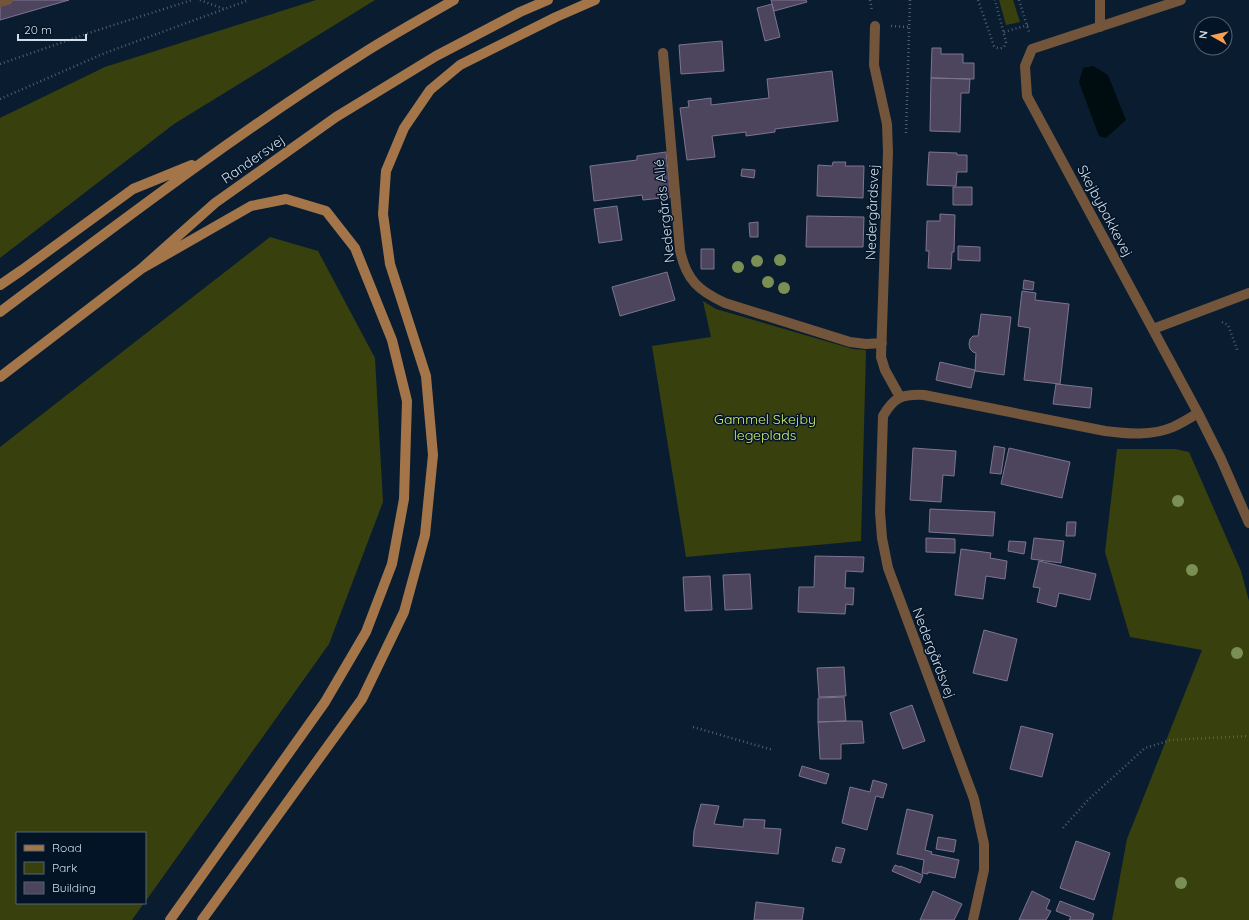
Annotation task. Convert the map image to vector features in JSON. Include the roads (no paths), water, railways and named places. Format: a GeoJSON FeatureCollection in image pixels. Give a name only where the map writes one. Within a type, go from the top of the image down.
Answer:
{"type":"FeatureCollection","features":[{"type":"Feature","properties":{"kind":"main road","name":"Randersvej"},"geometry":{"type":"LineString","coordinates":[[0,312],[143,204],[286,104],[363,54],[454,0]]}},
{"type":"Feature","properties":{"kind":"main road","name":"Randersvej"},"geometry":{"type":"LineString","coordinates":[[0,377],[140,269],[215,203],[336,117],[436,56],[520,12],[548,0]]}},
{"type":"Feature","properties":{"kind":"main road"},"geometry":{"type":"LineString","coordinates":[[202,920],[362,699],[404,612],[425,535],[433,455],[426,376],[390,264],[383,214],[386,171],[404,128],[430,90],[460,65],[556,17],[596,0]]}},
{"type":"Feature","properties":{"kind":"main road"},"geometry":{"type":"LineString","coordinates":[[0,285],[133,189],[209,158]]}},
{"type":"Feature","properties":{"kind":"main road"},"geometry":{"type":"LineString","coordinates":[[140,269],[251,206],[286,199],[326,211],[355,248],[392,340],[407,401],[404,499],[392,564],[366,632],[325,702],[170,920]]}},
{"type":"Feature","properties":{"kind":"street"},"geometry":{"type":"LineString","coordinates":[[0,2],[8,0]]}},
{"type":"Feature","properties":{"kind":"street"},"geometry":{"type":"LineString","coordinates":[[1100,0],[1100,27],[1181,0]]}},
{"type":"Feature","properties":{"kind":"street","name":"Nedergårdsvej"},"geometry":{"type":"LineString","coordinates":[[875,26],[874,65],[887,124],[888,152],[882,356],[885,370],[900,397],[890,405],[884,416],[880,512],[882,538],[888,568],[974,799],[984,844],[984,870],[973,920]]}},
{"type":"Feature","properties":{"kind":"street","name":"Skejbybakkevej"},"geometry":{"type":"LineString","coordinates":[[1100,27],[1032,49],[1025,66],[1027,96],[1198,413],[1221,459],[1249,524]]}},
{"type":"Feature","properties":{"kind":"street","name":"Nedergårds Allé"},"geometry":{"type":"LineString","coordinates":[[663,53],[680,250],[683,263],[688,274],[699,287],[712,297],[726,303],[850,342],[866,344],[882,343]]}},
{"type":"Feature","properties":{"kind":"street"},"geometry":{"type":"LineString","coordinates":[[1153,329],[1249,293]]}},
{"type":"Feature","properties":{"kind":"street"},"geometry":{"type":"LineString","coordinates":[[900,397],[911,394],[924,395],[1105,431],[1130,434],[1155,432],[1173,427],[1198,413]]}},
{"type":"Feature","properties":{"kind":"park label","name":"Gammel Skejby legeplads"},"geometry":{"type":"Point","coordinates":[765,428]}}]}
